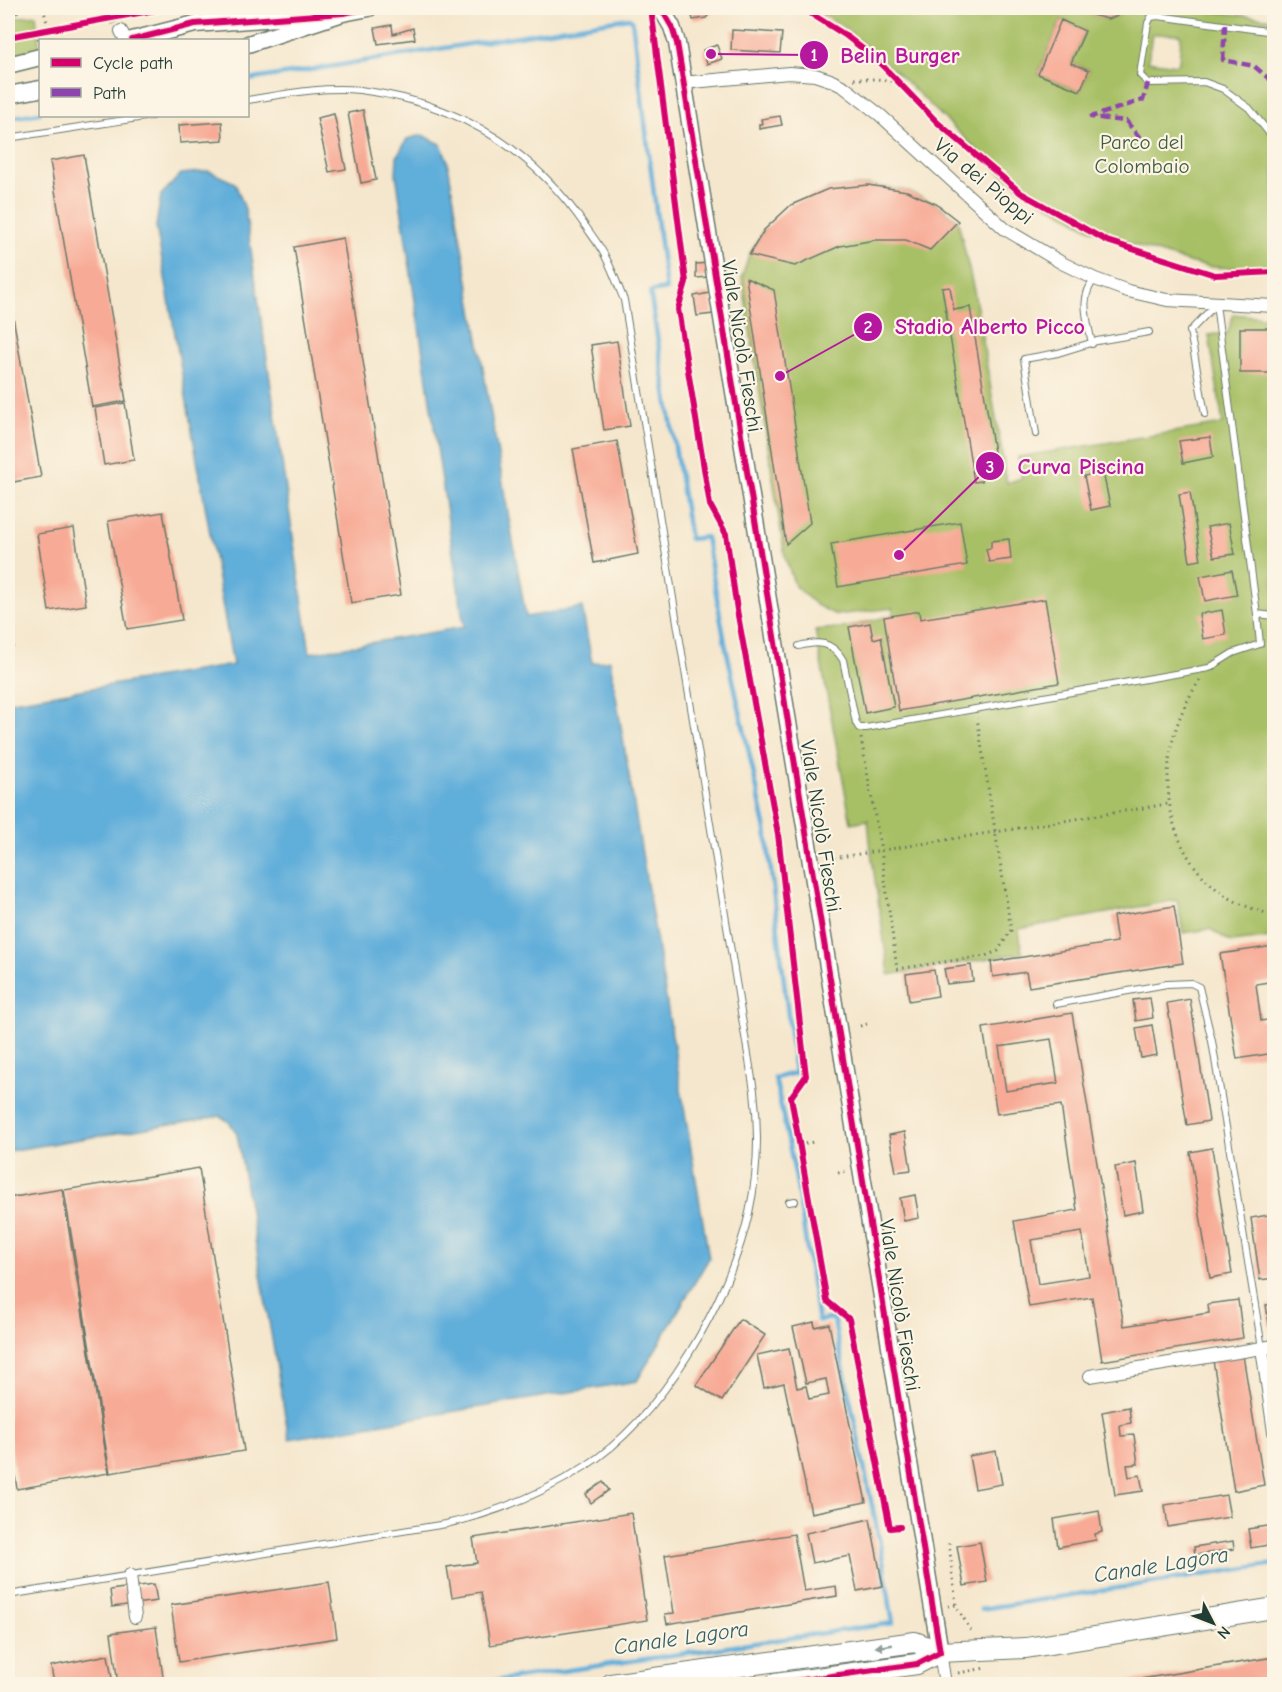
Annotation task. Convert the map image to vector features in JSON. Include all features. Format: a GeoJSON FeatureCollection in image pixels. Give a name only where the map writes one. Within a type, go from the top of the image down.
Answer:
{"type":"FeatureCollection","features":[{"type":"Feature","properties":{"kind":"main road"},"geometry":{"type":"LineString","coordinates":[[126,37],[195,24],[343,13],[369,8]]}},
{"type":"Feature","properties":{"kind":"main road","name":"Viale Nicolò Fieschi"},"geometry":{"type":"LineString","coordinates":[[662,8],[677,43],[940,1652]]}},
{"type":"Feature","properties":{"kind":"main road"},"geometry":{"type":"LineString","coordinates":[[249,44],[343,13]]}},
{"type":"Feature","properties":{"kind":"main road"},"geometry":{"type":"LineString","coordinates":[[8,65],[39,57]]}},
{"type":"Feature","properties":{"kind":"main road"},"geometry":{"type":"LineString","coordinates":[[8,95],[39,89]]}},
{"type":"Feature","properties":{"kind":"main road"},"geometry":{"type":"LineString","coordinates":[[611,1684],[915,1642],[940,1652],[1026,1648],[1275,1608]]}},
{"type":"Feature","properties":{"kind":"main road"},"geometry":{"type":"LineString","coordinates":[[775,1684],[917,1664],[940,1652]]}},
{"type":"Feature","properties":{"kind":"street"},"geometry":{"type":"LineString","coordinates":[[8,9],[13,8]]}},
{"type":"Feature","properties":{"kind":"street","name":"Via dei Pioppi"},"geometry":{"type":"LineString","coordinates":[[682,83],[789,72],[815,75],[838,84],[880,115],[1005,229],[1045,254],[1095,279],[1128,291],[1167,300],[1275,306]]}},
{"type":"Feature","properties":{"kind":"street"},"geometry":{"type":"LineString","coordinates":[[1090,1376],[1275,1346]]}},
{"type":"Feature","properties":{"kind":"street"},"geometry":{"type":"LineString","coordinates":[[1262,1348],[1275,1432]]}},
{"type":"Feature","properties":{"kind":"street"},"geometry":{"type":"LineString","coordinates":[[130,1575],[135,1617]]}},
{"type":"Feature","properties":{"kind":"street"},"geometry":{"type":"LineString","coordinates":[[940,1652],[945,1684]]}},
{"type":"Feature","properties":{"kind":"lane"},"geometry":{"type":"LineString","coordinates":[[1275,32],[1158,16],[1151,17],[1148,23],[1140,75],[1148,83],[1204,82],[1223,89],[1249,108],[1275,139]]}},
{"type":"Feature","properties":{"kind":"lane"},"geometry":{"type":"LineString","coordinates":[[8,1595],[479,1517],[504,1508],[585,1466],[642,1418],[671,1382],[723,1287],[742,1238],[749,1210],[758,1128],[754,1091],[624,300],[606,257],[574,210],[544,174],[511,147],[471,123],[417,102],[360,90],[316,89],[249,100]]}},
{"type":"Feature","properties":{"kind":"lane"},"geometry":{"type":"LineString","coordinates":[[8,138],[144,117]]}},
{"type":"Feature","properties":{"kind":"lane"},"geometry":{"type":"LineString","coordinates":[[1092,344],[1085,306],[1086,289],[1095,279]]}},
{"type":"Feature","properties":{"kind":"lane"},"geometry":{"type":"LineString","coordinates":[[1205,414],[1190,331],[1216,304]]}},
{"type":"Feature","properties":{"kind":"lane"},"geometry":{"type":"LineString","coordinates":[[799,646],[817,641],[838,651],[843,660],[854,717],[860,728],[873,728],[1209,668],[1233,653],[1260,644],[1216,304]]}},
{"type":"Feature","properties":{"kind":"lane"},"geometry":{"type":"LineString","coordinates":[[1036,434],[1024,359],[1092,344],[1096,341],[1149,332]]}},
{"type":"Feature","properties":{"kind":"lane"},"geometry":{"type":"LineString","coordinates":[[1257,614],[1275,616]]}},
{"type":"Feature","properties":{"kind":"lane"},"geometry":{"type":"LineString","coordinates":[[1056,1004],[1167,984],[1191,983],[1199,987],[1212,1041],[1262,1348]]}},
{"type":"Feature","properties":{"kind":"path"},"geometry":{"type":"LineString","coordinates":[[27,34],[49,32],[43,8]]}},
{"type":"Feature","properties":{"kind":"path"},"geometry":{"type":"LineString","coordinates":[[38,32],[39,39]]}},
{"type":"Feature","properties":{"kind":"path"},"geometry":{"type":"LineString","coordinates":[[891,75],[906,90]]}},
{"type":"Feature","properties":{"kind":"path"},"geometry":{"type":"LineString","coordinates":[[838,84],[858,78],[898,82]]}},
{"type":"Feature","properties":{"kind":"path"},"geometry":{"type":"LineString","coordinates":[[1209,668],[1189,698],[1175,732],[1168,768],[1168,804],[1175,832],[1187,857],[1205,879],[1227,896],[1252,909],[1275,915]]}},
{"type":"Feature","properties":{"kind":"path"},"geometry":{"type":"LineString","coordinates":[[860,728],[881,850],[897,969],[985,956],[998,951],[1011,930],[976,710]]}},
{"type":"Feature","properties":{"kind":"path"},"geometry":{"type":"LineString","coordinates":[[834,858],[1168,804]]}},
{"type":"Feature","properties":{"kind":"path"},"geometry":{"type":"LineString","coordinates":[[860,1026],[867,1024]]}},
{"type":"Feature","properties":{"kind":"path"},"geometry":{"type":"LineString","coordinates":[[797,1132],[801,1155]]}},
{"type":"Feature","properties":{"kind":"path"},"geometry":{"type":"LineString","coordinates":[[799,1145],[813,1142]]}},
{"type":"Feature","properties":{"kind":"path"},"geometry":{"type":"LineString","coordinates":[[949,1543],[956,1605],[972,1633]]}},
{"type":"Feature","properties":{"kind":"path"},"geometry":{"type":"LineString","coordinates":[[946,1606],[956,1605]]}},
{"type":"Feature","properties":{"kind":"path"},"geometry":{"type":"LineString","coordinates":[[958,1673],[970,1664]]}},
{"type":"Feature","properties":{"kind":"green space","name":"Parco del Colombaio"},"geometry":{"type":"Polygon","coordinates":[[[812,8],[1092,8],[1091,15],[1108,19],[1118,16],[1121,8],[1183,8],[1274,19],[1274,270],[1211,267],[1192,263],[1091,229],[1024,191],[999,171],[893,69],[845,28],[812,8]],[[1061,20],[1038,74],[1080,91],[1089,70],[1071,63],[1085,31],[1061,20]],[[1152,34],[1148,61],[1175,65],[1179,63],[1181,37],[1179,34],[1152,34]]]}},
{"type":"Feature","properties":{"kind":"green space"},"geometry":{"type":"Polygon","coordinates":[[[36,15],[39,51],[8,56],[8,19],[36,15]]]}},
{"type":"Feature","properties":{"kind":"green space"},"geometry":{"type":"Polygon","coordinates":[[[868,185],[907,191],[936,204],[958,221],[974,291],[1007,483],[1022,478],[1018,457],[1223,424],[1209,335],[1228,333],[1233,314],[1274,318],[1274,937],[1231,942],[1210,929],[1183,933],[1177,900],[1019,929],[1022,953],[889,975],[868,820],[851,823],[815,630],[849,627],[893,615],[893,608],[836,615],[816,605],[795,586],[785,557],[742,277],[749,255],[764,230],[828,189],[868,185]]]}},
{"type":"Feature","properties":{"kind":"water"},"geometry":{"type":"Polygon","coordinates":[[[422,135],[441,144],[447,159],[526,617],[582,607],[592,663],[610,660],[709,1258],[637,1381],[289,1439],[237,1134],[230,1123],[220,1116],[8,1151],[8,702],[233,665],[156,226],[161,195],[181,174],[209,171],[235,183],[245,209],[310,653],[464,627],[396,174],[397,157],[407,139],[422,135]]]}},
{"type":"Feature","properties":{"kind":"building"},"geometry":{"type":"Polygon","coordinates":[[[690,8],[714,8],[706,18],[693,20],[690,8]]]}},
{"type":"Feature","properties":{"kind":"building"},"geometry":{"type":"Polygon","coordinates":[[[1092,8],[1121,8],[1118,16],[1108,19],[1091,15],[1092,8]]]}},
{"type":"Feature","properties":{"kind":"building"},"geometry":{"type":"Polygon","coordinates":[[[1061,20],[1085,31],[1071,63],[1089,70],[1080,91],[1038,74],[1061,20]]]}},
{"type":"Feature","properties":{"kind":"building"},"geometry":{"type":"Polygon","coordinates":[[[392,25],[393,34],[413,28],[415,39],[378,44],[375,28],[392,25]]]}},
{"type":"Feature","properties":{"kind":"building"},"geometry":{"type":"Polygon","coordinates":[[[732,30],[782,33],[780,53],[731,50],[732,30]]]}},
{"type":"Feature","properties":{"kind":"building"},"geometry":{"type":"Polygon","coordinates":[[[717,45],[722,59],[707,64],[703,50],[717,45]]]}},
{"type":"Feature","properties":{"kind":"building"},"geometry":{"type":"Polygon","coordinates":[[[363,110],[376,180],[361,183],[348,113],[363,110]]]}},
{"type":"Feature","properties":{"kind":"building"},"geometry":{"type":"Polygon","coordinates":[[[334,114],[346,169],[329,172],[317,118],[334,114]]]}},
{"type":"Feature","properties":{"kind":"building"},"geometry":{"type":"Polygon","coordinates":[[[780,116],[782,125],[759,129],[759,124],[762,124],[761,119],[780,116]]]}},
{"type":"Feature","properties":{"kind":"building"},"geometry":{"type":"Polygon","coordinates":[[[222,122],[223,140],[180,143],[179,125],[222,122]]]}},
{"type":"Feature","properties":{"kind":"building"},"geometry":{"type":"Polygon","coordinates":[[[84,155],[126,401],[92,407],[50,161],[84,155]]]}},
{"type":"Feature","properties":{"kind":"building"},"geometry":{"type":"Polygon","coordinates":[[[868,185],[907,191],[936,204],[958,221],[930,250],[906,240],[875,240],[840,246],[795,266],[749,255],[764,230],[791,205],[828,189],[868,185]]]}},
{"type":"Feature","properties":{"kind":"building"},"geometry":{"type":"Polygon","coordinates":[[[343,238],[401,595],[351,603],[294,247],[343,238]]]}},
{"type":"Feature","properties":{"kind":"building"},"geometry":{"type":"Polygon","coordinates":[[[708,263],[709,277],[696,278],[696,264],[708,263]]]}},
{"type":"Feature","properties":{"kind":"building"},"geometry":{"type":"Polygon","coordinates":[[[746,278],[774,290],[810,523],[786,544],[746,278]]]}},
{"type":"Feature","properties":{"kind":"building"},"geometry":{"type":"Polygon","coordinates":[[[950,287],[954,310],[970,307],[995,458],[978,461],[982,481],[974,482],[942,288],[950,287]]]}},
{"type":"Feature","properties":{"kind":"building"},"geometry":{"type":"Polygon","coordinates":[[[8,288],[41,477],[8,483],[8,288]]]}},
{"type":"Feature","properties":{"kind":"building"},"geometry":{"type":"Polygon","coordinates":[[[710,293],[713,314],[697,316],[694,296],[710,293]]]}},
{"type":"Feature","properties":{"kind":"building"},"geometry":{"type":"Polygon","coordinates":[[[1240,328],[1274,328],[1274,373],[1240,373],[1240,328]]]}},
{"type":"Feature","properties":{"kind":"building"},"geometry":{"type":"Polygon","coordinates":[[[617,341],[630,426],[604,430],[591,345],[617,341]]]}},
{"type":"Feature","properties":{"kind":"building"},"geometry":{"type":"Polygon","coordinates":[[[125,403],[134,460],[104,465],[95,408],[125,403]]]}},
{"type":"Feature","properties":{"kind":"building"},"geometry":{"type":"Polygon","coordinates":[[[1210,437],[1213,457],[1183,463],[1179,441],[1210,437]]]}},
{"type":"Feature","properties":{"kind":"building"},"geometry":{"type":"Polygon","coordinates":[[[617,441],[638,554],[594,563],[573,449],[617,441]]]}},
{"type":"Feature","properties":{"kind":"building"},"geometry":{"type":"Polygon","coordinates":[[[1103,472],[1110,506],[1091,510],[1084,476],[1103,472]]]}},
{"type":"Feature","properties":{"kind":"building"},"geometry":{"type":"Polygon","coordinates":[[[1190,492],[1201,560],[1190,562],[1179,494],[1190,492]]]}},
{"type":"Feature","properties":{"kind":"building"},"geometry":{"type":"Polygon","coordinates":[[[163,512],[182,620],[127,629],[108,521],[163,512]]]}},
{"type":"Feature","properties":{"kind":"building"},"geometry":{"type":"Polygon","coordinates":[[[960,522],[967,565],[838,587],[831,544],[960,522]]]}},
{"type":"Feature","properties":{"kind":"building"},"geometry":{"type":"Polygon","coordinates":[[[1229,523],[1235,554],[1214,557],[1207,527],[1229,523]]]}},
{"type":"Feature","properties":{"kind":"building"},"geometry":{"type":"Polygon","coordinates":[[[74,528],[86,605],[49,611],[37,534],[74,528]]]}},
{"type":"Feature","properties":{"kind":"building"},"geometry":{"type":"Polygon","coordinates":[[[1009,539],[1011,559],[989,562],[986,549],[991,548],[991,541],[1009,539]]]}},
{"type":"Feature","properties":{"kind":"building"},"geometry":{"type":"Polygon","coordinates":[[[1232,570],[1237,595],[1205,601],[1200,576],[1232,570]]]}},
{"type":"Feature","properties":{"kind":"building"},"geometry":{"type":"Polygon","coordinates":[[[1045,599],[1059,683],[899,711],[884,617],[919,611],[920,619],[1045,599]]]}},
{"type":"Feature","properties":{"kind":"building"},"geometry":{"type":"Polygon","coordinates":[[[1222,610],[1226,635],[1203,639],[1199,614],[1222,610]]]}},
{"type":"Feature","properties":{"kind":"building"},"geometry":{"type":"Polygon","coordinates":[[[8,616],[13,647],[8,648],[8,616]]]}},
{"type":"Feature","properties":{"kind":"building"},"geometry":{"type":"Polygon","coordinates":[[[870,623],[873,639],[881,637],[894,707],[865,713],[849,627],[870,623]]]}},
{"type":"Feature","properties":{"kind":"building"},"geometry":{"type":"Polygon","coordinates":[[[1174,906],[1183,963],[1029,987],[1026,972],[993,977],[991,962],[1117,942],[1113,916],[1174,906]]]}},
{"type":"Feature","properties":{"kind":"building"},"geometry":{"type":"Polygon","coordinates":[[[1274,946],[1274,981],[1256,984],[1261,1021],[1274,1019],[1274,1053],[1237,1059],[1220,954],[1274,946]]]}},
{"type":"Feature","properties":{"kind":"building"},"geometry":{"type":"Polygon","coordinates":[[[971,965],[973,981],[947,984],[944,969],[971,965]]]}},
{"type":"Feature","properties":{"kind":"building"},"geometry":{"type":"Polygon","coordinates":[[[934,970],[938,996],[909,1001],[906,974],[934,970]]]}},
{"type":"Feature","properties":{"kind":"building"},"geometry":{"type":"Polygon","coordinates":[[[1150,998],[1153,1018],[1136,1021],[1133,1000],[1150,998]]]}},
{"type":"Feature","properties":{"kind":"building"},"geometry":{"type":"Polygon","coordinates":[[[1190,999],[1209,1121],[1187,1125],[1167,1003],[1190,999]]]}},
{"type":"Feature","properties":{"kind":"building"},"geometry":{"type":"Polygon","coordinates":[[[1072,1013],[1124,1326],[1209,1313],[1208,1304],[1238,1300],[1243,1338],[1102,1361],[1092,1297],[1029,1307],[1014,1221],[1077,1210],[1061,1105],[997,1114],[983,1028],[1072,1013]],[[1051,1039],[999,1047],[1006,1091],[1058,1083],[1051,1039]],[[1082,1232],[1031,1240],[1038,1284],[1089,1276],[1082,1232]]]}},
{"type":"Feature","properties":{"kind":"building"},"geometry":{"type":"Polygon","coordinates":[[[1152,1025],[1157,1055],[1141,1058],[1136,1028],[1152,1025]]]}},
{"type":"Feature","properties":{"kind":"building"},"geometry":{"type":"Polygon","coordinates":[[[905,1132],[911,1170],[896,1172],[889,1135],[905,1132]]]}},
{"type":"Feature","properties":{"kind":"building"},"geometry":{"type":"Polygon","coordinates":[[[1212,1148],[1232,1274],[1210,1278],[1190,1152],[1212,1148]]]}},
{"type":"Feature","properties":{"kind":"building"},"geometry":{"type":"Polygon","coordinates":[[[1136,1163],[1143,1211],[1123,1215],[1115,1167],[1136,1163]]]}},
{"type":"Feature","properties":{"kind":"building"},"geometry":{"type":"Polygon","coordinates":[[[199,1168],[244,1451],[110,1473],[64,1190],[199,1168]]]}},
{"type":"Feature","properties":{"kind":"building"},"geometry":{"type":"Polygon","coordinates":[[[62,1189],[109,1473],[17,1489],[8,1429],[8,1198],[62,1189]]]}},
{"type":"Feature","properties":{"kind":"building"},"geometry":{"type":"Polygon","coordinates":[[[915,1195],[919,1218],[904,1221],[900,1198],[915,1195]]]}},
{"type":"Feature","properties":{"kind":"building"},"geometry":{"type":"Polygon","coordinates":[[[1274,1214],[1274,1278],[1260,1280],[1251,1218],[1274,1214]]]}},
{"type":"Feature","properties":{"kind":"building"},"geometry":{"type":"Polygon","coordinates":[[[1274,1304],[1274,1336],[1271,1337],[1266,1305],[1274,1304]]]}},
{"type":"Feature","properties":{"kind":"building"},"geometry":{"type":"Polygon","coordinates":[[[740,1319],[765,1335],[722,1401],[696,1385],[740,1319]]]}},
{"type":"Feature","properties":{"kind":"building"},"geometry":{"type":"Polygon","coordinates":[[[814,1322],[815,1327],[829,1324],[866,1502],[811,1513],[784,1383],[764,1388],[757,1355],[789,1348],[797,1388],[806,1386],[809,1399],[829,1395],[826,1379],[806,1383],[793,1327],[814,1322]]]}},
{"type":"Feature","properties":{"kind":"building"},"geometry":{"type":"Polygon","coordinates":[[[1243,1355],[1264,1485],[1234,1491],[1213,1360],[1243,1355]]]}},
{"type":"Feature","properties":{"kind":"building"},"geometry":{"type":"Polygon","coordinates":[[[1129,1407],[1131,1423],[1120,1425],[1121,1436],[1134,1435],[1138,1464],[1127,1465],[1129,1477],[1140,1475],[1143,1491],[1115,1495],[1102,1412],[1129,1407]]]}},
{"type":"Feature","properties":{"kind":"building"},"geometry":{"type":"Polygon","coordinates":[[[996,1451],[1002,1484],[975,1489],[969,1456],[996,1451]]]}},
{"type":"Feature","properties":{"kind":"building"},"geometry":{"type":"Polygon","coordinates":[[[603,1482],[609,1490],[591,1503],[586,1494],[603,1482]]]}},
{"type":"Feature","properties":{"kind":"building"},"geometry":{"type":"Polygon","coordinates":[[[1226,1495],[1230,1517],[1168,1527],[1165,1505],[1226,1495]]]}},
{"type":"Feature","properties":{"kind":"building"},"geometry":{"type":"Polygon","coordinates":[[[1099,1511],[1102,1532],[1095,1534],[1096,1540],[1058,1547],[1054,1519],[1099,1511]]]}},
{"type":"Feature","properties":{"kind":"building"},"geometry":{"type":"Polygon","coordinates":[[[631,1513],[647,1620],[490,1645],[481,1592],[452,1597],[447,1567],[477,1563],[473,1538],[631,1513]]]}},
{"type":"Feature","properties":{"kind":"building"},"geometry":{"type":"Polygon","coordinates":[[[870,1519],[883,1586],[857,1591],[850,1556],[812,1563],[806,1533],[870,1519]]]}},
{"type":"Feature","properties":{"kind":"building"},"geometry":{"type":"Polygon","coordinates":[[[1274,1525],[1274,1544],[1251,1548],[1248,1529],[1274,1525]]]}},
{"type":"Feature","properties":{"kind":"building"},"geometry":{"type":"Polygon","coordinates":[[[794,1534],[804,1591],[836,1586],[837,1596],[667,1624],[665,1614],[674,1613],[665,1555],[794,1534]]]}},
{"type":"Feature","properties":{"kind":"building"},"geometry":{"type":"Polygon","coordinates":[[[1233,1541],[1234,1549],[1195,1555],[1194,1547],[1233,1541]]]}},
{"type":"Feature","properties":{"kind":"building"},"geometry":{"type":"Polygon","coordinates":[[[980,1542],[987,1582],[964,1586],[957,1546],[980,1542]]]}},
{"type":"Feature","properties":{"kind":"building"},"geometry":{"type":"Polygon","coordinates":[[[329,1582],[337,1638],[179,1662],[171,1605],[329,1582]]]}},
{"type":"Feature","properties":{"kind":"building"},"geometry":{"type":"Polygon","coordinates":[[[154,1584],[157,1601],[112,1607],[110,1590],[154,1584]]]}},
{"type":"Feature","properties":{"kind":"building"},"geometry":{"type":"Polygon","coordinates":[[[156,1627],[164,1684],[118,1684],[111,1633],[156,1627]]]}},
{"type":"Feature","properties":{"kind":"building"},"geometry":{"type":"Polygon","coordinates":[[[108,1655],[113,1684],[54,1684],[51,1666],[108,1655]]]}},
{"type":"Feature","properties":{"kind":"building"},"geometry":{"type":"Polygon","coordinates":[[[1274,1657],[1274,1684],[1117,1684],[1117,1683],[1274,1657]]]}},
{"type":"Feature","properties":{"kind":"waterway"},"geometry":{"type":"LineString","coordinates":[[249,80],[629,18],[632,20],[666,289],[650,292],[690,539],[706,537],[725,643],[766,830],[795,1073],[775,1078],[796,1178],[818,1321],[833,1318],[880,1544],[893,1623],[473,1684]]}},
{"type":"Feature","properties":{"kind":"waterway"},"geometry":{"type":"LineString","coordinates":[[8,118],[39,113]]}},
{"type":"Feature","properties":{"kind":"waterway","name":"Canale Lagora"},"geometry":{"type":"LineString","coordinates":[[981,1609],[1274,1564]]}},
{"type":"Feature","properties":{"kind":"tunnel"},"geometry":{"type":"LineString","coordinates":[[111,12],[121,31]]}},
{"type":"Feature","properties":{"kind":"marked path"},"geometry":{"type":"LineString","coordinates":[[1225,25],[1223,60],[1254,66],[1274,83]]}},
{"type":"Feature","properties":{"kind":"marked path"},"geometry":{"type":"LineString","coordinates":[[1140,138],[1126,121],[1091,117],[1143,100],[1148,83]]}},
{"type":"Feature","properties":{"kind":"cycle path"},"geometry":{"type":"LineString","coordinates":[[8,37],[166,8]]}},
{"type":"Feature","properties":{"kind":"cycle path"},"geometry":{"type":"LineString","coordinates":[[136,39],[195,24],[343,13],[369,8]]}},
{"type":"Feature","properties":{"kind":"cycle path"},"geometry":{"type":"LineString","coordinates":[[651,8],[686,282],[678,309],[710,505],[726,534],[737,610],[778,834],[806,1076],[791,1097],[827,1301],[849,1319],[890,1528],[900,1527]]}},
{"type":"Feature","properties":{"kind":"cycle path"},"geometry":{"type":"LineString","coordinates":[[661,8],[672,27],[677,43],[940,1652],[917,1664],[775,1684]]}},
{"type":"Feature","properties":{"kind":"cycle path"},"geometry":{"type":"LineString","coordinates":[[802,8],[845,35],[877,60],[938,123],[1021,193],[1107,241],[1215,275],[1274,272]]}},
{"type":"Feature","properties":{"kind":"place","name":"Belin Burger"},"geometry":{"type":"Point","coordinates":[711,54]}},
{"type":"Feature","properties":{"kind":"place","name":"Stadio Alberto Picco"},"geometry":{"type":"Point","coordinates":[780,376]}},
{"type":"Feature","properties":{"kind":"place","name":"Curva Piscina"},"geometry":{"type":"Point","coordinates":[899,555]}}]}
